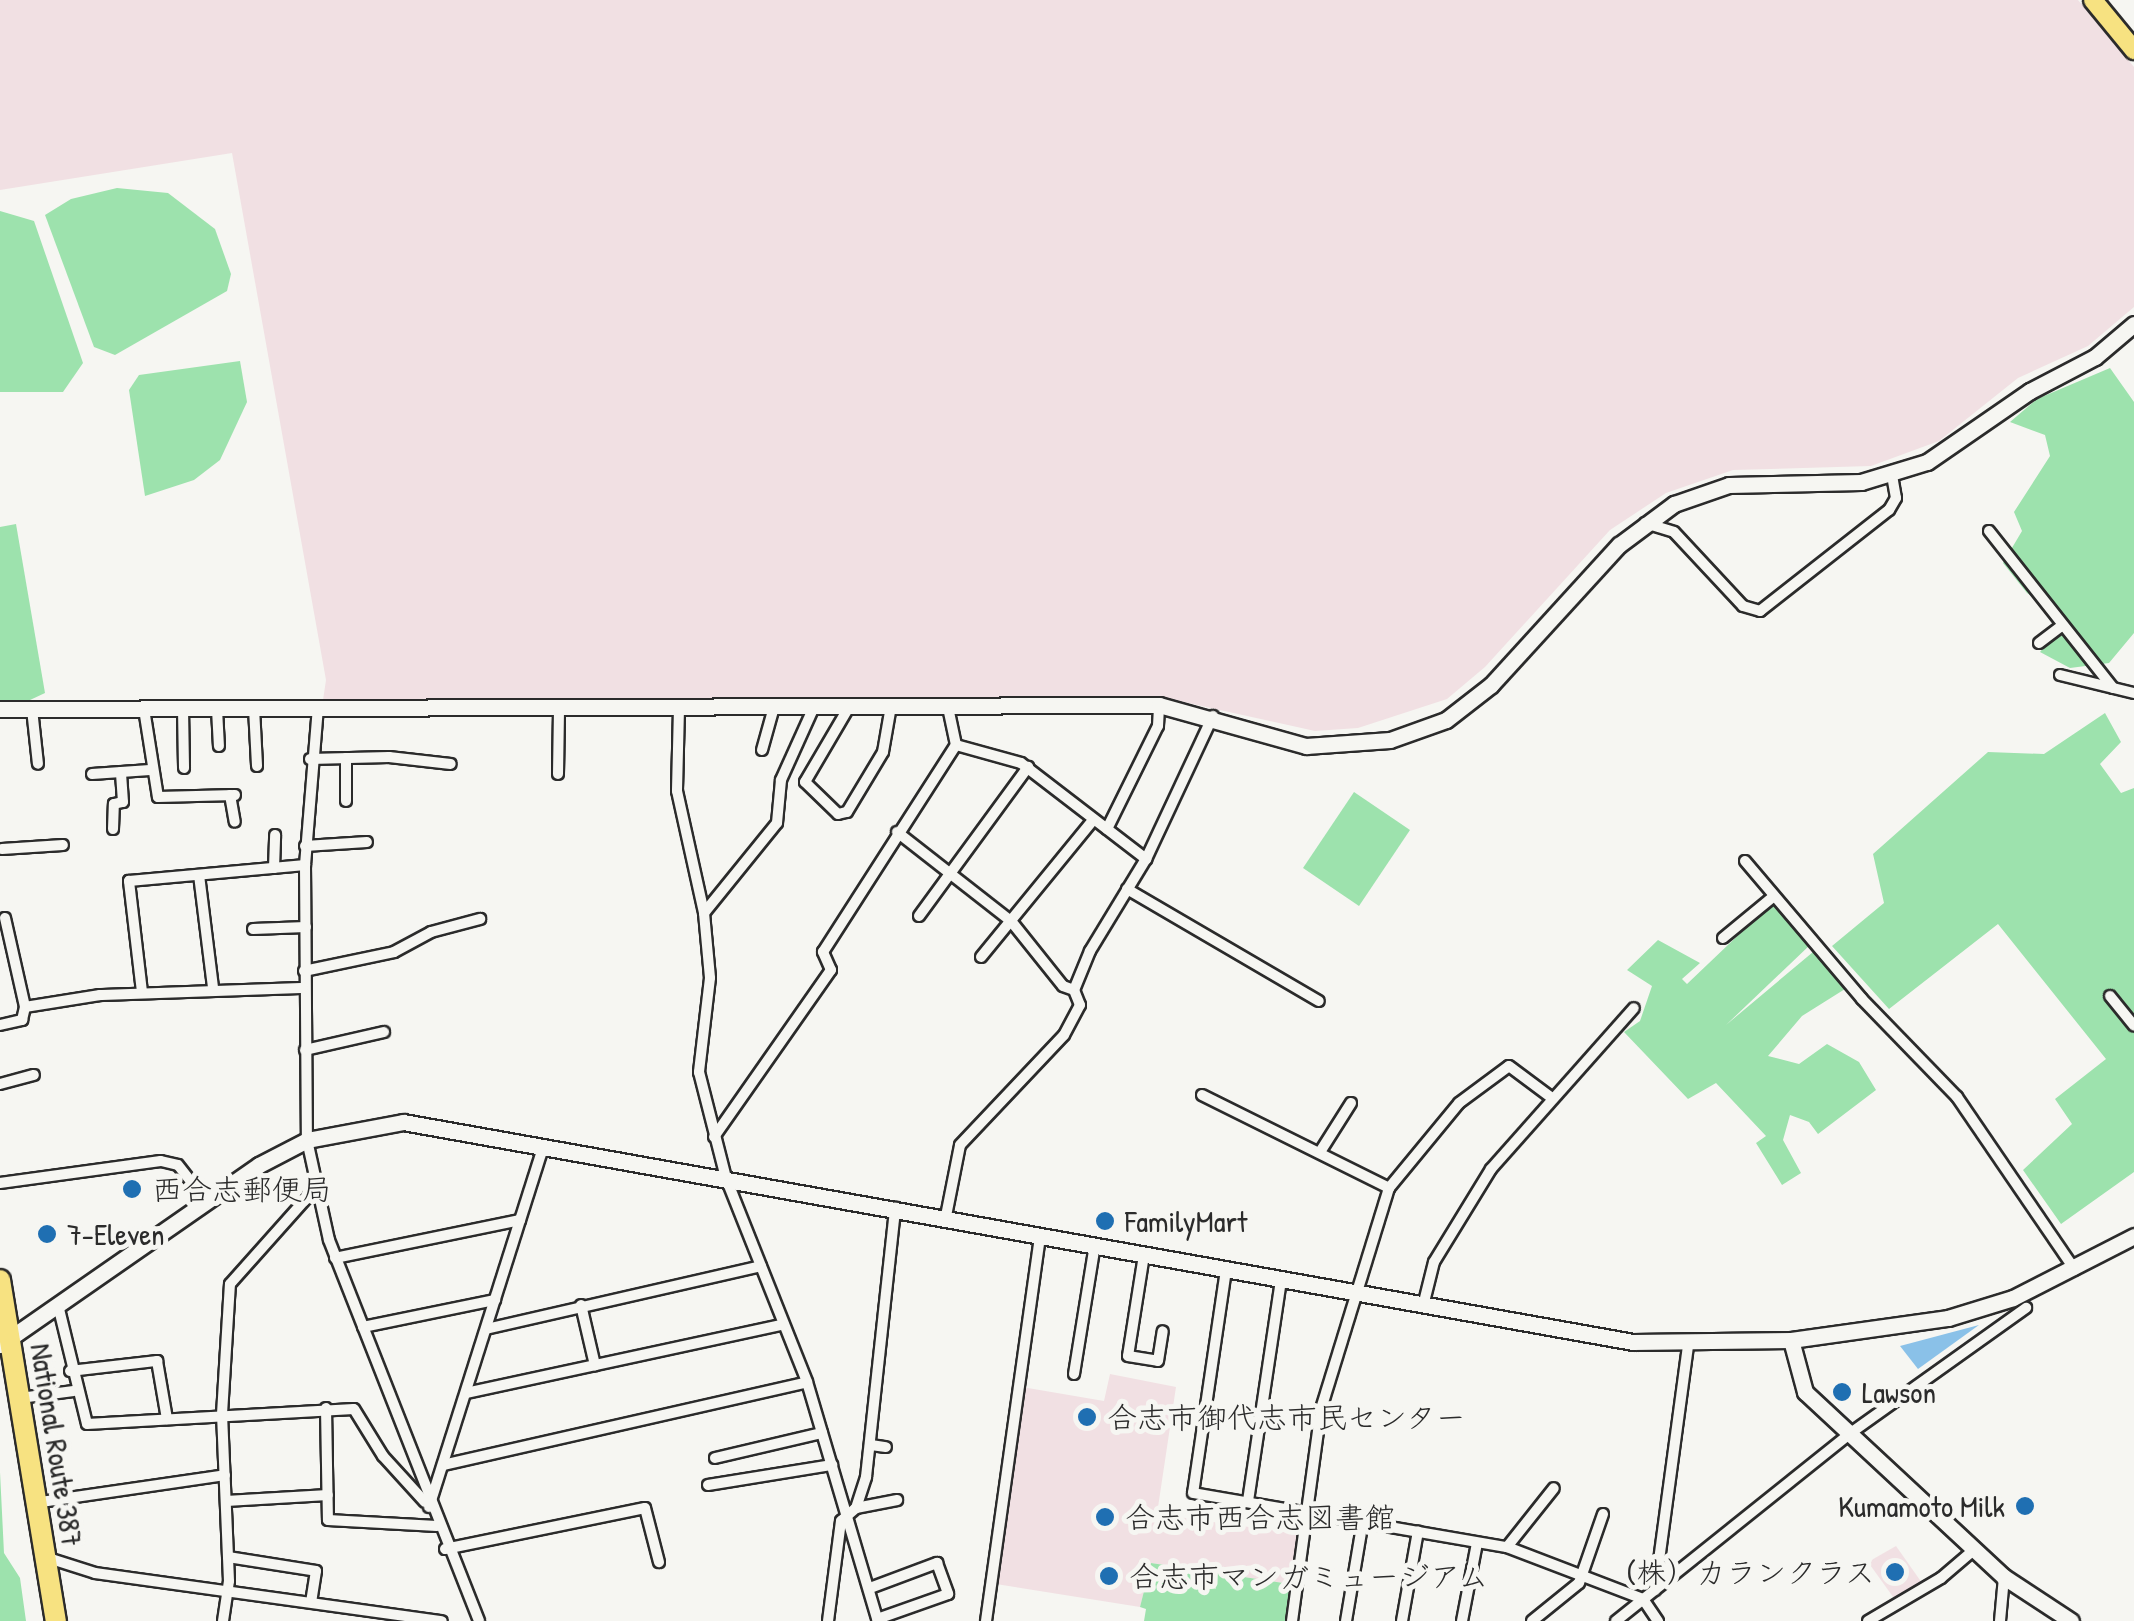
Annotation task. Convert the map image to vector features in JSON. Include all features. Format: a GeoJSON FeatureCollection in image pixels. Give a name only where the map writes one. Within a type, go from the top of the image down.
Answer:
{"type":"FeatureCollection","features":[{"type":"Feature","properties":{"kind":"highway","name":"National Route 387"},"geometry":{"type":"LineString","coordinates":[[0,1280],[4,1342],[56,1621]]}},
{"type":"Feature","properties":{"kind":"main road"},"geometry":{"type":"LineString","coordinates":[[2093,0],[2134,50]]}},
{"type":"Feature","properties":{"kind":"street"},"geometry":{"type":"LineString","coordinates":[[0,709],[1160,705],[1213,716],[1306,746],[1337,748],[1390,740],[1446,720],[1492,685],[1644,523],[1674,504],[1729,484],[1892,476],[1947,452],[2030,391],[2095,357],[2134,324]]}},
{"type":"Feature","properties":{"kind":"street"},"geometry":{"type":"LineString","coordinates":[[1644,523],[1674,532],[1743,606],[1760,611],[1889,510],[1896,498],[1892,476]]}},
{"type":"Feature","properties":{"kind":"street"},"geometry":{"type":"LineString","coordinates":[[1989,531],[2060,627],[2114,688]]}},
{"type":"Feature","properties":{"kind":"street"},"geometry":{"type":"LineString","coordinates":[[2039,644],[2060,627]]}},
{"type":"Feature","properties":{"kind":"street"},"geometry":{"type":"LineString","coordinates":[[2060,675],[2134,694]]}},
{"type":"Feature","properties":{"kind":"street"},"geometry":{"type":"LineString","coordinates":[[1107,829],[1158,726],[1160,705]]}},
{"type":"Feature","properties":{"kind":"street"},"geometry":{"type":"LineString","coordinates":[[850,706],[805,782],[838,814],[848,812],[883,752],[891,706]]}},
{"type":"Feature","properties":{"kind":"street"},"geometry":{"type":"LineString","coordinates":[[714,1137],[831,970],[822,952],[956,745],[948,706]]}},
{"type":"Feature","properties":{"kind":"street"},"geometry":{"type":"LineString","coordinates":[[762,750],[774,707]]}},
{"type":"Feature","properties":{"kind":"street"},"geometry":{"type":"LineString","coordinates":[[704,914],[777,824],[781,780],[814,707]]}},
{"type":"Feature","properties":{"kind":"street"},"geometry":{"type":"LineString","coordinates":[[218,708],[220,746]]}},
{"type":"Feature","properties":{"kind":"street"},"geometry":{"type":"LineString","coordinates":[[254,708],[257,766]]}},
{"type":"Feature","properties":{"kind":"street"},"geometry":{"type":"LineString","coordinates":[[318,708],[310,759],[305,865],[307,1140],[335,1258],[429,1507],[479,1621]]}},
{"type":"Feature","properties":{"kind":"street"},"geometry":{"type":"LineString","coordinates":[[558,774],[559,708]]}},
{"type":"Feature","properties":{"kind":"street"},"geometry":{"type":"LineString","coordinates":[[678,708],[677,791],[704,914],[710,978],[699,1072],[726,1178],[807,1382],[832,1465],[852,1512],[870,1588],[878,1620],[948,1594],[937,1563],[870,1588]]}},
{"type":"Feature","properties":{"kind":"street"},"geometry":{"type":"LineString","coordinates":[[32,709],[38,764]]}},
{"type":"Feature","properties":{"kind":"street"},"geometry":{"type":"LineString","coordinates":[[144,709],[150,770],[158,797],[232,795],[235,822]]}},
{"type":"Feature","properties":{"kind":"street"},"geometry":{"type":"LineString","coordinates":[[184,709],[184,768]]}},
{"type":"Feature","properties":{"kind":"street"},"geometry":{"type":"LineString","coordinates":[[1074,990],[1146,858],[1213,716]]}},
{"type":"Feature","properties":{"kind":"street"},"geometry":{"type":"LineString","coordinates":[[956,745],[1028,767],[1146,858]]}},
{"type":"Feature","properties":{"kind":"street"},"geometry":{"type":"LineString","coordinates":[[346,758],[346,801]]}},
{"type":"Feature","properties":{"kind":"street"},"geometry":{"type":"LineString","coordinates":[[310,759],[451,764]]}},
{"type":"Feature","properties":{"kind":"street"},"geometry":{"type":"LineString","coordinates":[[919,916],[1028,767]]}},
{"type":"Feature","properties":{"kind":"street"},"geometry":{"type":"LineString","coordinates":[[92,774],[150,770]]}},
{"type":"Feature","properties":{"kind":"street"},"geometry":{"type":"LineString","coordinates":[[112,828],[114,804],[123,802],[122,772]]}},
{"type":"Feature","properties":{"kind":"street"},"geometry":{"type":"LineString","coordinates":[[981,957],[1094,819]]}},
{"type":"Feature","properties":{"kind":"street"},"geometry":{"type":"LineString","coordinates":[[897,832],[1011,921],[1063,986],[1074,990],[1080,1005],[1064,1035],[960,1144],[946,1216]]}},
{"type":"Feature","properties":{"kind":"street"},"geometry":{"type":"LineString","coordinates":[[274,868],[275,834]]}},
{"type":"Feature","properties":{"kind":"street"},"geometry":{"type":"LineString","coordinates":[[306,846],[368,842]]}},
{"type":"Feature","properties":{"kind":"street"},"geometry":{"type":"LineString","coordinates":[[2,849],[64,845]]}},
{"type":"Feature","properties":{"kind":"street"},"geometry":{"type":"LineString","coordinates":[[1745,862],[1958,1097],[2075,1270]]}},
{"type":"Feature","properties":{"kind":"street"},"geometry":{"type":"LineString","coordinates":[[142,992],[129,880],[305,865]]}},
{"type":"Feature","properties":{"kind":"street"},"geometry":{"type":"LineString","coordinates":[[199,875],[213,987]]}},
{"type":"Feature","properties":{"kind":"street"},"geometry":{"type":"LineString","coordinates":[[1127,889],[1320,1002]]}},
{"type":"Feature","properties":{"kind":"street"},"geometry":{"type":"LineString","coordinates":[[1723,938],[1774,896]]}},
{"type":"Feature","properties":{"kind":"street"},"geometry":{"type":"LineString","coordinates":[[0,1024],[22,1020],[26,1007],[5,918]]}},
{"type":"Feature","properties":{"kind":"street"},"geometry":{"type":"LineString","coordinates":[[304,972],[394,952],[432,932],[480,919]]}},
{"type":"Feature","properties":{"kind":"street"},"geometry":{"type":"LineString","coordinates":[[253,929],[306,927]]}},
{"type":"Feature","properties":{"kind":"street"},"geometry":{"type":"LineString","coordinates":[[26,1007],[213,987],[235,986],[247,994],[303,988]]}},
{"type":"Feature","properties":{"kind":"street"},"geometry":{"type":"LineString","coordinates":[[2110,996],[2134,1026]]}},
{"type":"Feature","properties":{"kind":"street"},"geometry":{"type":"LineString","coordinates":[[1423,1306],[1434,1262],[1481,1184],[1634,1008]]}},
{"type":"Feature","properties":{"kind":"street"},"geometry":{"type":"LineString","coordinates":[[304,1050],[384,1032]]}},
{"type":"Feature","properties":{"kind":"street"},"geometry":{"type":"LineString","coordinates":[[1292,1621],[1321,1409],[1388,1188],[1459,1102],[1509,1066],[1552,1098]]}},
{"type":"Feature","properties":{"kind":"street"},"geometry":{"type":"LineString","coordinates":[[0,1084],[34,1074]]}},
{"type":"Feature","properties":{"kind":"street"},"geometry":{"type":"LineString","coordinates":[[1202,1095],[1388,1188]]}},
{"type":"Feature","properties":{"kind":"street"},"geometry":{"type":"LineString","coordinates":[[1320,1152],[1351,1103]]}},
{"type":"Feature","properties":{"kind":"street"},"geometry":{"type":"LineString","coordinates":[[4,1342],[207,1202],[307,1140],[403,1122],[896,1206],[1226,1270],[1634,1342],[1688,1345],[1790,1340],[1948,1318],[2075,1270],[2134,1236]]}},
{"type":"Feature","properties":{"kind":"street"},"geometry":{"type":"LineString","coordinates":[[429,1507],[543,1146]]}},
{"type":"Feature","properties":{"kind":"street"},"geometry":{"type":"LineString","coordinates":[[0,1183],[161,1161],[178,1165],[207,1202]]}},
{"type":"Feature","properties":{"kind":"street"},"geometry":{"type":"LineString","coordinates":[[224,1621],[228,1557],[222,1414],[230,1284],[320,1182]]}},
{"type":"Feature","properties":{"kind":"street"},"geometry":{"type":"LineString","coordinates":[[828,1621],[870,1445],[896,1206]]}},
{"type":"Feature","properties":{"kind":"street"},"geometry":{"type":"LineString","coordinates":[[335,1258],[520,1220]]}},
{"type":"Feature","properties":{"kind":"street"},"geometry":{"type":"LineString","coordinates":[[986,1621],[1040,1235]]}},
{"type":"Feature","properties":{"kind":"street"},"geometry":{"type":"LineString","coordinates":[[1074,1374],[1095,1245]]}},
{"type":"Feature","properties":{"kind":"street"},"geometry":{"type":"LineString","coordinates":[[1144,1254],[1128,1356],[1158,1360],[1163,1331]]}},
{"type":"Feature","properties":{"kind":"street"},"geometry":{"type":"LineString","coordinates":[[486,1329],[761,1266]]}},
{"type":"Feature","properties":{"kind":"street"},"geometry":{"type":"LineString","coordinates":[[1226,1270],[1191,1488],[1248,1502],[1508,1548],[1643,1599],[1658,1621]]}},
{"type":"Feature","properties":{"kind":"street"},"geometry":{"type":"LineString","coordinates":[[1248,1502],[1281,1280]]}},
{"type":"Feature","properties":{"kind":"street"},"geometry":{"type":"LineString","coordinates":[[363,1327],[495,1300]]}},
{"type":"Feature","properties":{"kind":"street"},"geometry":{"type":"LineString","coordinates":[[58,1305],[74,1391],[87,1424],[326,1408],[354,1410],[384,1456],[429,1507]]}},
{"type":"Feature","properties":{"kind":"street"},"geometry":{"type":"LineString","coordinates":[[581,1305],[595,1365]]}},
{"type":"Feature","properties":{"kind":"street"},"geometry":{"type":"LineString","coordinates":[[1616,1621],[1852,1432],[2026,1308]]}},
{"type":"Feature","properties":{"kind":"street"},"geometry":{"type":"LineString","coordinates":[[466,1393],[784,1324]]}},
{"type":"Feature","properties":{"kind":"street"},"geometry":{"type":"LineString","coordinates":[[1790,1340],[1805,1392],[2004,1577],[2071,1621]]}},
{"type":"Feature","properties":{"kind":"street"},"geometry":{"type":"LineString","coordinates":[[1655,1590],[1688,1345]]}},
{"type":"Feature","properties":{"kind":"street"},"geometry":{"type":"LineString","coordinates":[[70,1371],[157,1361],[167,1419]]}},
{"type":"Feature","properties":{"kind":"street"},"geometry":{"type":"LineString","coordinates":[[443,1464],[807,1382]]}},
{"type":"Feature","properties":{"kind":"street"},"geometry":{"type":"LineString","coordinates":[[17,1398],[74,1391]]}},
{"type":"Feature","properties":{"kind":"street"},"geometry":{"type":"LineString","coordinates":[[326,1408],[328,1520],[437,1526]]}},
{"type":"Feature","properties":{"kind":"street"},"geometry":{"type":"LineString","coordinates":[[715,1458],[822,1433]]}},
{"type":"Feature","properties":{"kind":"street"},"geometry":{"type":"LineString","coordinates":[[870,1445],[886,1447]]}},
{"type":"Feature","properties":{"kind":"street"},"geometry":{"type":"LineString","coordinates":[[708,1485],[832,1465]]}},
{"type":"Feature","properties":{"kind":"street"},"geometry":{"type":"LineString","coordinates":[[34,1503],[225,1474]]}},
{"type":"Feature","properties":{"kind":"street"},"geometry":{"type":"LineString","coordinates":[[1508,1548],[1554,1488]]}},
{"type":"Feature","properties":{"kind":"street"},"geometry":{"type":"LineString","coordinates":[[226,1501],[328,1495]]}},
{"type":"Feature","properties":{"kind":"street"},"geometry":{"type":"LineString","coordinates":[[852,1512],[898,1500]]}},
{"type":"Feature","properties":{"kind":"street"},"geometry":{"type":"LineString","coordinates":[[446,1548],[645,1508],[659,1562]]}},
{"type":"Feature","properties":{"kind":"street"},"geometry":{"type":"LineString","coordinates":[[1532,1621],[1582,1576],[1602,1514]]}},
{"type":"Feature","properties":{"kind":"street"},"geometry":{"type":"LineString","coordinates":[[1346,1621],[1363,1521]]}},
{"type":"Feature","properties":{"kind":"street"},"geometry":{"type":"LineString","coordinates":[[1402,1621],[1418,1532]]}},
{"type":"Feature","properties":{"kind":"street"},"geometry":{"type":"LineString","coordinates":[[1462,1621],[1477,1542]]}},
{"type":"Feature","properties":{"kind":"street"},"geometry":{"type":"LineString","coordinates":[[1868,1621],[1941,1578],[1975,1549]]}},
{"type":"Feature","properties":{"kind":"street"},"geometry":{"type":"LineString","coordinates":[[46,1557],[95,1573],[442,1621]]}},
{"type":"Feature","properties":{"kind":"street"},"geometry":{"type":"LineString","coordinates":[[228,1557],[316,1571],[311,1601]]}},
{"type":"Feature","properties":{"kind":"street"},"geometry":{"type":"LineString","coordinates":[[2000,1621],[2004,1577]]}},
{"type":"Feature","properties":{"kind":"shaded area"},"geometry":{"type":"Polygon","coordinates":[[[0,0],[2078,0],[2134,67],[2134,307],[2088,346],[2018,378],[1939,441],[1871,466],[1733,470],[1666,493],[1610,530],[1485,667],[1447,699],[1358,728],[1315,731],[1161,697],[323,700],[326,680],[232,153],[0,190],[0,0]]]}},
{"type":"Feature","properties":{"kind":"shaded area"},"geometry":{"type":"Polygon","coordinates":[[[1110,1374],[1176,1387],[1157,1514],[1298,1534],[1290,1584],[1151,1563],[1140,1607],[996,1584],[1022,1387],[1104,1401],[1110,1374]]]}},
{"type":"Feature","properties":{"kind":"shaded area","name":"(株）カランクラス"},"geometry":{"type":"Polygon","coordinates":[[[1896,1546],[1922,1583],[1896,1601],[1868,1562],[1896,1546]]]}},
{"type":"Feature","properties":{"kind":"green space"},"geometry":{"type":"Polygon","coordinates":[[[117,188],[168,193],[215,229],[231,274],[227,291],[115,355],[94,347],[45,215],[71,199],[117,188]]]}},
{"type":"Feature","properties":{"kind":"green space"},"geometry":{"type":"Polygon","coordinates":[[[0,211],[34,221],[83,363],[63,392],[0,392],[0,211]]]}},
{"type":"Feature","properties":{"kind":"green space"},"geometry":{"type":"Polygon","coordinates":[[[240,361],[247,402],[220,460],[194,480],[145,496],[129,390],[139,375],[240,361]]]}},
{"type":"Feature","properties":{"kind":"green space"},"geometry":{"type":"Polygon","coordinates":[[[2110,368],[2134,402],[2134,633],[2109,663],[2070,668],[2040,652],[2060,627],[2056,612],[2027,593],[2003,563],[2022,531],[2014,512],[2050,456],[2045,435],[2010,422],[2037,399],[2110,368]]]}},
{"type":"Feature","properties":{"kind":"green space"},"geometry":{"type":"Polygon","coordinates":[[[16,524],[45,693],[30,700],[0,700],[0,527],[16,524]]]}},
{"type":"Feature","properties":{"kind":"green space"},"geometry":{"type":"Polygon","coordinates":[[[2105,713],[2121,742],[2100,764],[2121,793],[2134,788],[2134,1172],[2061,1224],[2023,1170],[2072,1124],[2055,1099],[2106,1059],[1998,924],[1889,1009],[1832,946],[1884,903],[1873,854],[1988,752],[2044,754],[2105,713]]]}},
{"type":"Feature","properties":{"kind":"green space"},"geometry":{"type":"Polygon","coordinates":[[[1354,792],[1410,830],[1359,906],[1303,868],[1354,792]]]}},
{"type":"Feature","properties":{"kind":"green space"},"geometry":{"type":"Polygon","coordinates":[[[1772,903],[1811,944],[1726,1025],[1813,952],[1845,989],[1802,1016],[1768,1056],[1799,1064],[1827,1044],[1859,1062],[1876,1090],[1818,1134],[1809,1122],[1790,1115],[1783,1140],[1801,1173],[1782,1185],[1756,1143],[1766,1136],[1716,1083],[1688,1099],[1624,1032],[1640,1021],[1652,986],[1627,970],[1658,940],[1700,963],[1682,979],[1687,984],[1772,903]]]}},
{"type":"Feature","properties":{"kind":"green space"},"geometry":{"type":"Polygon","coordinates":[[[0,1472],[4,1553],[20,1578],[26,1621],[0,1621],[0,1472]]]}},
{"type":"Feature","properties":{"kind":"green space"},"geometry":{"type":"Polygon","coordinates":[[[1151,1563],[1290,1584],[1285,1621],[1144,1621],[1146,1609],[1140,1607],[1151,1563]]]}},
{"type":"Feature","properties":{"kind":"water"},"geometry":{"type":"Polygon","coordinates":[[[1979,1325],[1918,1369],[1900,1346],[1979,1325]]]}},
{"type":"Feature","properties":{"kind":"place","name":"西合志郵便局"},"geometry":{"type":"Point","coordinates":[132,1189]}},
{"type":"Feature","properties":{"kind":"place","name":"FamilyMart"},"geometry":{"type":"Point","coordinates":[1105,1221]}},
{"type":"Feature","properties":{"kind":"place","name":"7-Eleven"},"geometry":{"type":"Point","coordinates":[47,1234]}},
{"type":"Feature","properties":{"kind":"place","name":"Lawson"},"geometry":{"type":"Point","coordinates":[1842,1392]}},
{"type":"Feature","properties":{"kind":"place","name":"合志市御代志市民センター"},"geometry":{"type":"Point","coordinates":[1087,1417]}},
{"type":"Feature","properties":{"kind":"place","name":"Kumamoto Milk"},"geometry":{"type":"Point","coordinates":[2025,1506]}},
{"type":"Feature","properties":{"kind":"place","name":"合志市西合志図書館"},"geometry":{"type":"Point","coordinates":[1105,1517]}},
{"type":"Feature","properties":{"kind":"place","name":"(株）カランクラス"},"geometry":{"type":"Point","coordinates":[1895,1572]}},
{"type":"Feature","properties":{"kind":"place","name":"合志市マンガミュージアム"},"geometry":{"type":"Point","coordinates":[1109,1576]}}]}
